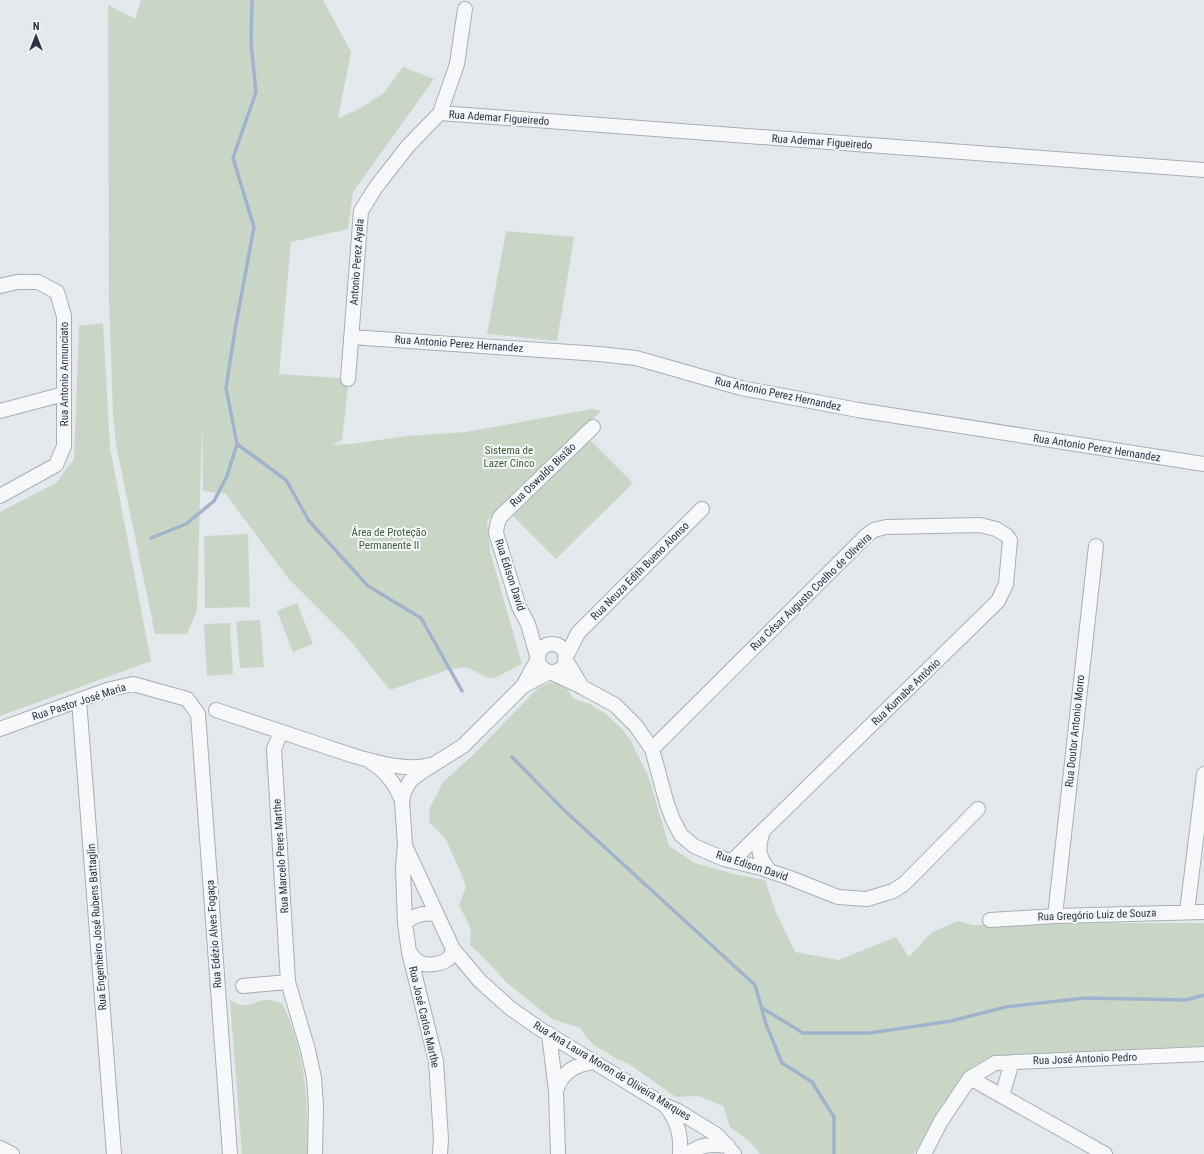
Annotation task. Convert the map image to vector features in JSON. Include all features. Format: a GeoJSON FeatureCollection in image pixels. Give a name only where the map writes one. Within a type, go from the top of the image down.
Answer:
{"type":"FeatureCollection","features":[{"type":"Feature","properties":{"kind":"street","name":"Antonio Perez Ayala"},"geometry":{"type":"LineString","coordinates":[[348,379],[361,211],[376,187],[408,146],[440,113],[457,64],[465,8]]}},
{"type":"Feature","properties":{"kind":"street","name":"Rua Ademar Figueiredo"},"geometry":{"type":"LineString","coordinates":[[440,113],[1204,170]]}},
{"type":"Feature","properties":{"kind":"street","name":"Rua Antonio Annunciato"},"geometry":{"type":"LineString","coordinates":[[0,286],[17,282],[38,282],[57,292],[64,316],[64,446],[56,465],[0,496]]}},
{"type":"Feature","properties":{"kind":"street","name":"Rua Antonio Perez Hernandez"},"geometry":{"type":"LineString","coordinates":[[351,337],[636,358],[741,388],[858,410],[1204,464]]}},
{"type":"Feature","properties":{"kind":"street"},"geometry":{"type":"LineString","coordinates":[[0,411],[64,394]]}},
{"type":"Feature","properties":{"kind":"street","name":"Rua Oswaldo Bistão"},"geometry":{"type":"LineString","coordinates":[[497,525],[500,517],[593,427]]}},
{"type":"Feature","properties":{"kind":"street","name":"Rua Neuza Edith Bueno Alonso"},"geometry":{"type":"LineString","coordinates":[[551,644],[578,632],[702,510]]}},
{"type":"Feature","properties":{"kind":"street","name":"Rua Edison David"},"geometry":{"type":"LineString","coordinates":[[497,525],[496,532],[519,607],[528,624],[538,659]]}},
{"type":"Feature","properties":{"kind":"street","name":"Rua César Augusto Coelho de Oliveira"},"geometry":{"type":"LineString","coordinates":[[652,749],[867,535],[874,530],[886,527],[980,525],[996,529],[1006,535]]}},
{"type":"Feature","properties":{"kind":"street","name":"Rua Kumabe Antônio"},"geometry":{"type":"LineString","coordinates":[[732,861],[998,601],[1006,584],[1010,540],[1006,535]]}},
{"type":"Feature","properties":{"kind":"street","name":"Rua Doutor Antonio Morro"},"geometry":{"type":"LineString","coordinates":[[1055,916],[1096,546]]}},
{"type":"Feature","properties":{"kind":"street","name":"Rua Edison David"},"geometry":{"type":"LineString","coordinates":[[528,624],[551,644]]}},
{"type":"Feature","properties":{"kind":"street","name":"Rua Neuza Edith Bueno Alonso"},"geometry":{"type":"LineString","coordinates":[[566,659],[578,632]]}},
{"type":"Feature","properties":{"kind":"street"},"geometry":{"type":"LineString","coordinates":[[410,781],[463,746],[523,686],[538,659],[540,650],[543,647],[551,644],[560,646],[563,649],[566,659],[561,668],[523,686]]}},
{"type":"Feature","properties":{"kind":"street"},"geometry":{"type":"LineString","coordinates":[[538,659],[541,667],[550,672]]}},
{"type":"Feature","properties":{"kind":"street","name":"Rua Edison David"},"geometry":{"type":"LineString","coordinates":[[566,659],[582,686]]}},
{"type":"Feature","properties":{"kind":"street","name":"Rua Edison David"},"geometry":{"type":"LineString","coordinates":[[550,672],[582,686],[615,705],[636,726],[652,749],[666,804],[673,820],[681,835],[694,846],[732,861],[790,878],[838,897],[867,899],[881,896],[893,891],[904,884],[978,809]]}},
{"type":"Feature","properties":{"kind":"street","name":"Rua Pastor José Maria"},"geometry":{"type":"LineString","coordinates":[[0,729],[107,690],[133,684],[187,699],[198,714]]}},
{"type":"Feature","properties":{"kind":"street","name":"Rua Engenheiro José Rubens Battaglin"},"geometry":{"type":"LineString","coordinates":[[79,700],[114,1154]]}},
{"type":"Feature","properties":{"kind":"street"},"geometry":{"type":"LineString","coordinates":[[216,710],[366,760],[405,766],[424,767],[436,764]]}},
{"type":"Feature","properties":{"kind":"street","name":"Rua Edézio Alves Fogaça"},"geometry":{"type":"LineString","coordinates":[[198,714],[230,1154]]}},
{"type":"Feature","properties":{"kind":"street","name":"Rua Marcelo Peres Marthe"},"geometry":{"type":"LineString","coordinates":[[281,732],[274,750],[288,982],[308,1050],[314,1078],[316,1105],[315,1154]]}},
{"type":"Feature","properties":{"kind":"street"},"geometry":{"type":"LineString","coordinates":[[366,760],[379,767],[389,777],[398,790],[402,801]]}},
{"type":"Feature","properties":{"kind":"street"},"geometry":{"type":"LineString","coordinates":[[405,766],[412,771],[410,781]]}},
{"type":"Feature","properties":{"kind":"street"},"geometry":{"type":"LineString","coordinates":[[1187,912],[1204,774]]}},
{"type":"Feature","properties":{"kind":"street","name":"Rua José Carlos Marthe"},"geometry":{"type":"LineString","coordinates":[[410,781],[404,792],[402,801],[405,846],[403,868],[405,923],[409,952],[436,1061],[441,1139],[440,1154]]}},
{"type":"Feature","properties":{"kind":"street"},"geometry":{"type":"LineString","coordinates":[[763,831],[759,851],[762,863],[770,871]]}},
{"type":"Feature","properties":{"kind":"street","name":"Rua Ana Laura Moron de Oliveira Marques"},"geometry":{"type":"LineString","coordinates":[[405,846],[435,914],[453,949],[480,981],[510,1008],[592,1062],[666,1106],[678,1111],[716,1135],[731,1150]]}},
{"type":"Feature","properties":{"kind":"street","name":"Rua Gregório Luiz de Souza"},"geometry":{"type":"LineString","coordinates":[[990,920],[1055,916],[1204,912]]}},
{"type":"Feature","properties":{"kind":"street"},"geometry":{"type":"LineString","coordinates":[[405,923],[421,914],[435,914]]}},
{"type":"Feature","properties":{"kind":"street","name":"Rua José Carlos Marthe"},"geometry":{"type":"LineString","coordinates":[[409,952],[416,960],[427,965],[443,962],[449,958],[453,949]]}},
{"type":"Feature","properties":{"kind":"street"},"geometry":{"type":"LineString","coordinates":[[243,986],[288,982]]}},
{"type":"Feature","properties":{"kind":"street"},"geometry":{"type":"LineString","coordinates":[[549,1034],[556,1091],[558,1154]]}},
{"type":"Feature","properties":{"kind":"street","name":"Rua José Antonio Pedro"},"geometry":{"type":"LineString","coordinates":[[970,1078],[995,1063],[1204,1054]]}},
{"type":"Feature","properties":{"kind":"street"},"geometry":{"type":"LineString","coordinates":[[556,1091],[561,1079],[570,1069],[592,1062]]}},
{"type":"Feature","properties":{"kind":"street"},"geometry":{"type":"LineString","coordinates":[[1002,1096],[1012,1062]]}},
{"type":"Feature","properties":{"kind":"street"},"geometry":{"type":"LineString","coordinates":[[924,1154],[941,1121],[970,1078],[1105,1154]]}},
{"type":"Feature","properties":{"kind":"street"},"geometry":{"type":"LineString","coordinates":[[666,1106],[675,1118],[680,1142],[680,1154]]}},
{"type":"Feature","properties":{"kind":"street"},"geometry":{"type":"LineString","coordinates":[[688,1154],[704,1145],[715,1144],[731,1150]]}},
{"type":"Feature","properties":{"kind":"street"},"geometry":{"type":"LineString","coordinates":[[0,1148],[12,1154]]}},
{"type":"Feature","properties":{"kind":"green space"},"geometry":{"type":"Polygon","coordinates":[[[141,0],[323,0],[351,52],[338,118],[359,109],[384,93],[403,67],[434,79],[353,192],[348,229],[291,242],[279,374],[340,378],[348,388],[342,440],[332,445],[407,436],[466,432],[592,409],[601,411],[487,521],[490,551],[522,664],[495,678],[489,678],[466,667],[451,669],[390,690],[348,638],[288,578],[226,494],[203,491],[202,422],[197,610],[187,634],[155,634],[116,445],[113,414],[109,299],[108,5],[135,19],[141,0]]]}},
{"type":"Feature","properties":{"kind":"green space"},"geometry":{"type":"Polygon","coordinates":[[[506,231],[574,237],[557,341],[487,334],[506,231]]]}},
{"type":"Feature","properties":{"kind":"green space"},"geometry":{"type":"Polygon","coordinates":[[[103,323],[110,448],[151,661],[0,716],[0,512],[56,483],[74,459],[79,326],[103,323]]]}},
{"type":"Feature","properties":{"kind":"green space"},"geometry":{"type":"Polygon","coordinates":[[[590,440],[633,483],[556,559],[513,516],[590,440]]]}},
{"type":"Feature","properties":{"kind":"green space"},"geometry":{"type":"Polygon","coordinates":[[[248,534],[250,607],[205,608],[204,536],[248,534]]]}},
{"type":"Feature","properties":{"kind":"green space"},"geometry":{"type":"Polygon","coordinates":[[[297,603],[313,644],[293,652],[277,611],[297,603]]]}},
{"type":"Feature","properties":{"kind":"green space"},"geometry":{"type":"Polygon","coordinates":[[[260,620],[264,667],[240,668],[236,621],[260,620]]]}},
{"type":"Feature","properties":{"kind":"green space"},"geometry":{"type":"Polygon","coordinates":[[[230,623],[233,674],[207,676],[204,624],[230,623]]]}},
{"type":"Feature","properties":{"kind":"green space"},"geometry":{"type":"Polygon","coordinates":[[[549,683],[559,683],[565,686],[574,699],[590,704],[606,714],[623,730],[632,743],[649,778],[669,846],[695,863],[734,874],[765,880],[775,910],[795,952],[839,960],[896,937],[909,957],[931,933],[958,921],[972,925],[1062,923],[1204,923],[1204,1046],[1021,1054],[991,1058],[976,1064],[956,1084],[914,1154],[760,1154],[750,1142],[730,1127],[723,1106],[699,1096],[676,1097],[629,1064],[617,1059],[592,1044],[580,1028],[552,1019],[507,983],[470,945],[471,929],[459,905],[466,887],[445,838],[429,822],[430,807],[443,782],[472,756],[538,688],[549,683]]]}},
{"type":"Feature","properties":{"kind":"green space"},"geometry":{"type":"Polygon","coordinates":[[[230,1000],[237,1004],[243,1005],[268,1000],[276,1001],[283,1005],[301,1059],[306,1097],[307,1154],[242,1154],[230,1000]]]}},
{"type":"Feature","properties":{"kind":"waterway"},"geometry":{"type":"LineString","coordinates":[[252,0],[251,43],[256,92],[233,158],[254,227],[226,388],[237,444],[286,480],[309,521],[368,586],[421,618],[462,691]]}},
{"type":"Feature","properties":{"kind":"waterway"},"geometry":{"type":"LineString","coordinates":[[151,538],[186,524],[214,501],[227,476],[237,444]]}},
{"type":"Feature","properties":{"kind":"waterway"},"geometry":{"type":"LineString","coordinates":[[512,757],[564,810],[755,985],[766,1024],[782,1063],[812,1082],[834,1117],[834,1154]]}},
{"type":"Feature","properties":{"kind":"waterway"},"geometry":{"type":"LineString","coordinates":[[762,1008],[803,1033],[870,1033],[951,1021],[1006,1007],[1085,998],[1186,1000],[1204,995]]}},
{"type":"Feature","properties":{"kind":"park label","name":"Sistema de Lazer Cinco"},"geometry":{"type":"Point","coordinates":[509,456]}},
{"type":"Feature","properties":{"kind":"park label","name":"Área de Proteção Permanente II"},"geometry":{"type":"Point","coordinates":[389,538]}}]}
